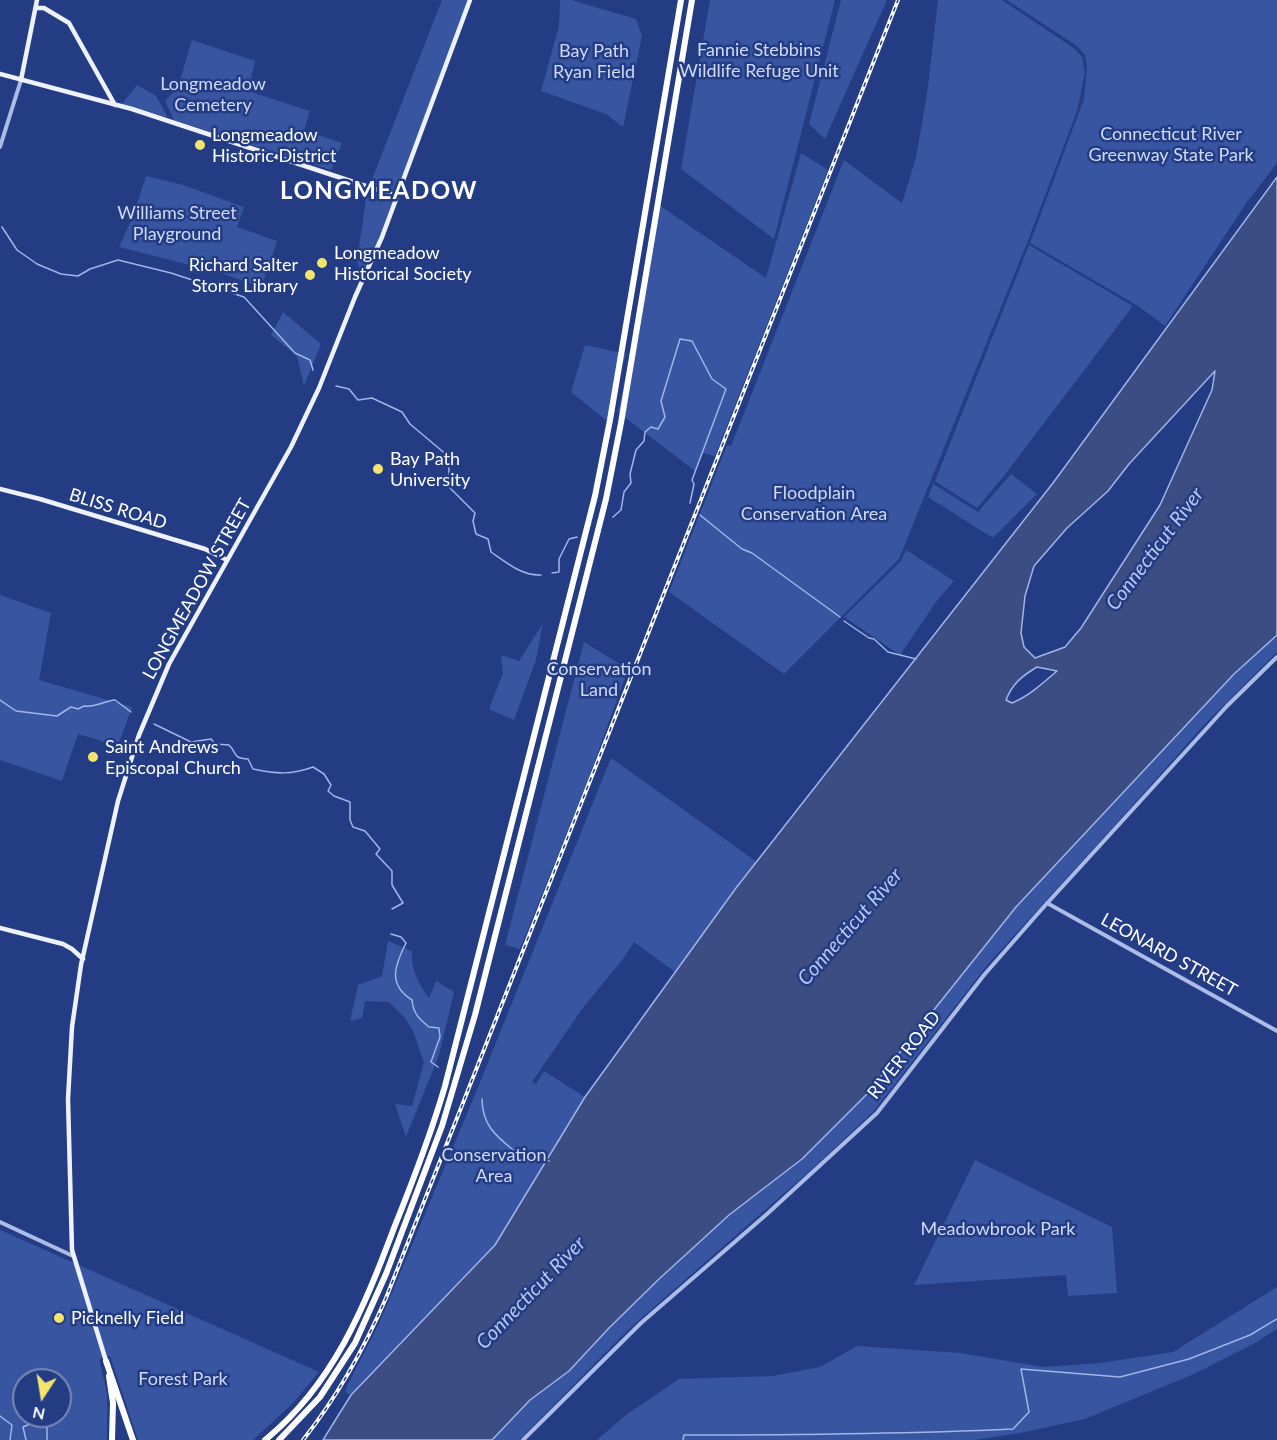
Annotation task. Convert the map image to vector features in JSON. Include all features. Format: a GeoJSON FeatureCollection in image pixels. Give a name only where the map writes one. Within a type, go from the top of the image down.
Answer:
{"type":"FeatureCollection","features":[{"type":"Feature","properties":{"kind":"highway"},"geometry":{"type":"LineString","coordinates":[[264,1440],[307,1399],[325,1376],[349,1336],[368,1296],[419,1165],[452,1061],[590,520],[606,445],[681,0]]}},
{"type":"Feature","properties":{"kind":"highway"},"geometry":{"type":"LineString","coordinates":[[279,1440],[320,1397],[355,1343],[384,1280],[431,1156],[470,1034],[571,642],[614,461],[692,0]]}},
{"type":"Feature","properties":{"kind":"highway"},"geometry":{"type":"LineString","coordinates":[[106,1361],[112,1394],[112,1440]]}},
{"type":"Feature","properties":{"kind":"highway"},"geometry":{"type":"LineString","coordinates":[[106,1361],[133,1440]]}},
{"type":"Feature","properties":{"kind":"main road"},"geometry":{"type":"LineString","coordinates":[[21,80],[38,0]]}},
{"type":"Feature","properties":{"kind":"main road","name":"LONGMEADOW STREET"},"geometry":{"type":"LineString","coordinates":[[106,1361],[72,1250],[68,1100],[73,1022],[83,958],[112,823],[139,735],[172,658],[279,469],[307,415],[329,365],[355,297],[379,244],[470,0]]}},
{"type":"Feature","properties":{"kind":"main road"},"geometry":{"type":"LineString","coordinates":[[36,8],[44,8],[69,23],[115,105]]}},
{"type":"Feature","properties":{"kind":"main road"},"geometry":{"type":"LineString","coordinates":[[0,74],[115,105],[282,157],[396,196]]}},
{"type":"Feature","properties":{"kind":"main road","name":"BLISS ROAD"},"geometry":{"type":"LineString","coordinates":[[0,489],[204,549],[227,560]]}},
{"type":"Feature","properties":{"kind":"main road"},"geometry":{"type":"LineString","coordinates":[[0,928],[60,944],[72,949],[83,958]]}},
{"type":"Feature","properties":{"kind":"street"},"geometry":{"type":"LineString","coordinates":[[0,147],[21,80]]}},
{"type":"Feature","properties":{"kind":"street","name":"RIVER ROAD"},"geometry":{"type":"LineString","coordinates":[[523,1440],[641,1323],[865,1125],[984,975],[1047,903],[1222,711],[1277,657]]}},
{"type":"Feature","properties":{"kind":"street","name":"LEONARD STREET"},"geometry":{"type":"LineString","coordinates":[[1047,903],[1277,1031]]}},
{"type":"Feature","properties":{"kind":"street"},"geometry":{"type":"LineString","coordinates":[[0,1222],[74,1257]]}},
{"type":"Feature","properties":{"kind":"green space"},"geometry":{"type":"Polygon","coordinates":[[[442,0],[470,0],[366,272],[359,268],[357,261],[367,192],[442,0]]]}},
{"type":"Feature","properties":{"kind":"green space","name":"Bay Path Ryan Field"},"geometry":{"type":"Polygon","coordinates":[[[560,0],[571,0],[636,19],[642,36],[623,127],[606,114],[541,91],[559,26],[560,0]]]}},
{"type":"Feature","properties":{"kind":"green space","name":"Fannie Stebbins Wildlife Refuge Unit"},"geometry":{"type":"Polygon","coordinates":[[[710,0],[835,0],[774,239],[681,169],[710,0]]]}},
{"type":"Feature","properties":{"kind":"green space"},"geometry":{"type":"Polygon","coordinates":[[[841,0],[887,0],[825,139],[809,124],[841,0]]]}},
{"type":"Feature","properties":{"kind":"green space","name":"Floodplain Conservation Area"},"geometry":{"type":"Polygon","coordinates":[[[938,0],[1002,0],[1075,49],[1082,57],[1085,73],[1077,111],[1029,238],[899,559],[784,674],[669,592],[727,445],[731,446],[844,160],[902,203],[916,158],[928,87],[938,0]]]}},
{"type":"Feature","properties":{"kind":"green space","name":"Connecticut River Greenway State Park"},"geometry":{"type":"Polygon","coordinates":[[[1007,0],[1277,0],[1277,163],[1247,202],[1165,326],[1138,306],[1030,243],[1084,99],[1087,67],[1085,55],[1077,46],[1007,0]]]}},
{"type":"Feature","properties":{"kind":"green space","name":"Longmeadow Cemetery"},"geometry":{"type":"Polygon","coordinates":[[[192,40],[255,61],[248,91],[310,111],[304,130],[342,143],[331,170],[174,120],[165,101],[178,87],[192,40]]]}},
{"type":"Feature","properties":{"kind":"green space"},"geometry":{"type":"Polygon","coordinates":[[[137,85],[156,96],[166,117],[122,104],[137,85]]]}},
{"type":"Feature","properties":{"kind":"green space"},"geometry":{"type":"Polygon","coordinates":[[[801,153],[828,170],[715,456],[703,453],[695,471],[618,412],[633,341],[656,203],[766,278],[801,153]]]}},
{"type":"Feature","properties":{"kind":"green space","name":"Williams Street Playground"},"geometry":{"type":"Polygon","coordinates":[[[146,176],[183,185],[244,207],[237,227],[277,241],[260,287],[221,273],[119,247],[132,219],[146,176]]]}},
{"type":"Feature","properties":{"kind":"green space","name":"Floodplain Conservation Area"},"geometry":{"type":"Polygon","coordinates":[[[1029,245],[1133,306],[977,508],[935,481],[1029,245]]]}},
{"type":"Feature","properties":{"kind":"green space"},"geometry":{"type":"Polygon","coordinates":[[[283,312],[321,344],[304,386],[297,356],[271,335],[283,312]]]}},
{"type":"Feature","properties":{"kind":"green space"},"geometry":{"type":"Polygon","coordinates":[[[585,345],[626,354],[607,421],[571,392],[585,345]]]}},
{"type":"Feature","properties":{"kind":"green space","name":"Floodplain Conservation Area"},"geometry":{"type":"Polygon","coordinates":[[[1011,474],[1037,494],[993,538],[928,497],[933,484],[978,512],[1011,474]]]}},
{"type":"Feature","properties":{"kind":"green space","name":"Floodplain Conservation Area"},"geometry":{"type":"Polygon","coordinates":[[[906,550],[954,581],[936,602],[900,655],[844,617],[901,561],[906,550]]]}},
{"type":"Feature","properties":{"kind":"green space"},"geometry":{"type":"Polygon","coordinates":[[[0,595],[51,613],[39,680],[132,707],[118,746],[78,734],[62,781],[0,760],[0,595]]]}},
{"type":"Feature","properties":{"kind":"green space","name":"Conservation Land"},"geometry":{"type":"Polygon","coordinates":[[[543,623],[536,660],[514,720],[489,709],[503,673],[501,655],[519,661],[543,623]]]}},
{"type":"Feature","properties":{"kind":"green space"},"geometry":{"type":"Polygon","coordinates":[[[1277,635],[1277,652],[1204,725],[989,963],[873,1112],[812,1169],[629,1329],[519,1440],[492,1440],[530,1400],[569,1371],[658,1280],[729,1215],[802,1159],[866,1095],[1016,907],[1234,674],[1277,635]]]}},
{"type":"Feature","properties":{"kind":"green space","name":"Conservation Land"},"geometry":{"type":"Polygon","coordinates":[[[584,642],[628,669],[588,780],[520,949],[505,945],[584,642]]]}},
{"type":"Feature","properties":{"kind":"green space"},"geometry":{"type":"Polygon","coordinates":[[[611,758],[757,862],[675,972],[634,942],[582,1009],[532,1082],[536,1084],[544,1071],[585,1097],[495,1245],[351,1395],[345,1392],[347,1386],[378,1326],[474,1097],[611,758]]]}},
{"type":"Feature","properties":{"kind":"green space","name":"Conservation Area"},"geometry":{"type":"Polygon","coordinates":[[[388,941],[412,951],[412,964],[416,976],[429,998],[436,981],[454,992],[439,1055],[406,1137],[395,1104],[412,1106],[424,1062],[413,1031],[405,1018],[389,1002],[365,1001],[362,1018],[350,1021],[358,985],[382,976],[388,941]]]}},
{"type":"Feature","properties":{"kind":"green space","name":"Meadowbrook Park"},"geometry":{"type":"Polygon","coordinates":[[[975,1160],[1112,1227],[1117,1293],[1068,1296],[1066,1275],[914,1285],[975,1160]]]}},
{"type":"Feature","properties":{"kind":"green space","name":"Forest Park"},"geometry":{"type":"Polygon","coordinates":[[[0,1230],[319,1372],[293,1403],[253,1440],[138,1440],[110,1356],[99,1359],[107,1393],[107,1440],[0,1440],[0,1230]]]}},
{"type":"Feature","properties":{"kind":"green space"},"geometry":{"type":"Polygon","coordinates":[[[1277,1287],[1277,1329],[1255,1343],[1194,1374],[1085,1419],[974,1440],[597,1440],[626,1415],[679,1379],[773,1376],[820,1367],[857,1346],[960,1353],[1043,1367],[1100,1363],[1173,1352],[1277,1287]]]}},
{"type":"Feature","properties":{"kind":"water","name":"Connecticut River"},"geometry":{"type":"Polygon","coordinates":[[[1277,177],[1277,635],[1234,674],[1016,907],[866,1095],[802,1159],[729,1215],[658,1280],[569,1371],[530,1400],[492,1440],[323,1440],[351,1395],[495,1245],[585,1097],[736,888],[1053,483],[1277,177]],[[1215,371],[1129,464],[1108,491],[1067,528],[1034,566],[1025,596],[1021,633],[1024,647],[1035,658],[1065,647],[1081,628],[1160,505],[1212,390],[1215,371]],[[1037,667],[1018,681],[1006,700],[1012,703],[1024,697],[1057,671],[1037,667]]]}},
{"type":"Feature","properties":{"kind":"waterway"},"geometry":{"type":"LineString","coordinates":[[2,227],[17,250],[37,264],[61,274],[78,276],[90,269],[118,260],[171,273],[244,297],[295,353],[310,360],[313,370]]}},
{"type":"Feature","properties":{"kind":"waterway"},"geometry":{"type":"LineString","coordinates":[[613,517],[621,510],[624,492],[631,483],[630,474],[636,450],[644,441],[645,432],[651,427],[658,429],[665,417],[661,401],[680,339],[692,341],[712,379],[726,389],[692,480],[694,484],[690,503]]}},
{"type":"Feature","properties":{"kind":"waterway"},"geometry":{"type":"LineString","coordinates":[[336,386],[349,389],[358,400],[372,398],[402,412],[410,424],[448,456],[450,488],[475,513],[473,521],[476,534],[488,539],[491,552],[521,571],[541,575]]}},
{"type":"Feature","properties":{"kind":"waterway"},"geometry":{"type":"LineString","coordinates":[[700,515],[742,549],[752,553],[840,617]]}},
{"type":"Feature","properties":{"kind":"waterway"},"geometry":{"type":"LineString","coordinates":[[552,573],[559,572],[559,559],[569,539],[577,537]]}},
{"type":"Feature","properties":{"kind":"waterway"},"geometry":{"type":"LineString","coordinates":[[844,621],[874,639],[888,652],[916,659]]}},
{"type":"Feature","properties":{"kind":"waterway"},"geometry":{"type":"LineString","coordinates":[[0,700],[16,711],[57,716],[71,707],[78,709],[115,700],[131,712]]}},
{"type":"Feature","properties":{"kind":"waterway"},"geometry":{"type":"LineString","coordinates":[[154,724],[191,742],[211,739],[215,744],[229,745],[237,757],[248,759],[253,769],[284,773],[313,767],[324,774],[331,785],[328,791],[350,802],[350,820],[353,827],[365,831],[380,849],[376,854],[392,871],[392,885],[403,903],[392,909]]}},
{"type":"Feature","properties":{"kind":"waterway"},"geometry":{"type":"LineString","coordinates":[[391,934],[401,937],[406,943],[396,966],[396,981],[399,987],[412,1000],[415,1012],[422,1021],[429,1027],[439,1028],[440,1037],[431,1062],[438,1067]]}},
{"type":"Feature","properties":{"kind":"waterway"},"geometry":{"type":"LineString","coordinates":[[482,1099],[486,1120],[503,1142],[527,1162],[540,1159],[549,1161]]}},
{"type":"Feature","properties":{"kind":"waterway"},"geometry":{"type":"LineString","coordinates":[[683,1440],[684,1435],[848,1434],[1013,1429],[1029,1412],[1021,1369],[1120,1377],[1189,1359],[1250,1335],[1277,1319]]}},
{"type":"Feature","properties":{"kind":"waterway"},"geometry":{"type":"LineString","coordinates":[[0,1416],[12,1425],[10,1440]]}},
{"type":"Feature","properties":{"kind":"waterway"},"geometry":{"type":"LineString","coordinates":[[26,1440],[23,1427],[35,1422],[42,1422],[47,1428],[47,1440]]}},
{"type":"Feature","properties":{"kind":"railway"},"geometry":{"type":"LineString","coordinates":[[303,1440],[349,1372],[386,1298],[898,0]]}},
{"type":"Feature","properties":{"kind":"place","name":"Longmeadow Historic District"},"geometry":{"type":"Point","coordinates":[200,145]}},
{"type":"Feature","properties":{"kind":"place","name":"Longmeadow Historical Society"},"geometry":{"type":"Point","coordinates":[322,263]}},
{"type":"Feature","properties":{"kind":"place","name":"Richard Salter Storrs Library"},"geometry":{"type":"Point","coordinates":[310,275]}},
{"type":"Feature","properties":{"kind":"place","name":"Bay Path University"},"geometry":{"type":"Point","coordinates":[378,469]}},
{"type":"Feature","properties":{"kind":"place","name":"Saint Andrews Episcopal Church"},"geometry":{"type":"Point","coordinates":[93,757]}},
{"type":"Feature","properties":{"kind":"place","name":"Picknelly Field"},"geometry":{"type":"Point","coordinates":[59,1318]}},
{"type":"Feature","properties":{"kind":"district","name":"LONGMEADOW"},"geometry":{"type":"Point","coordinates":[379,191]}}]}
